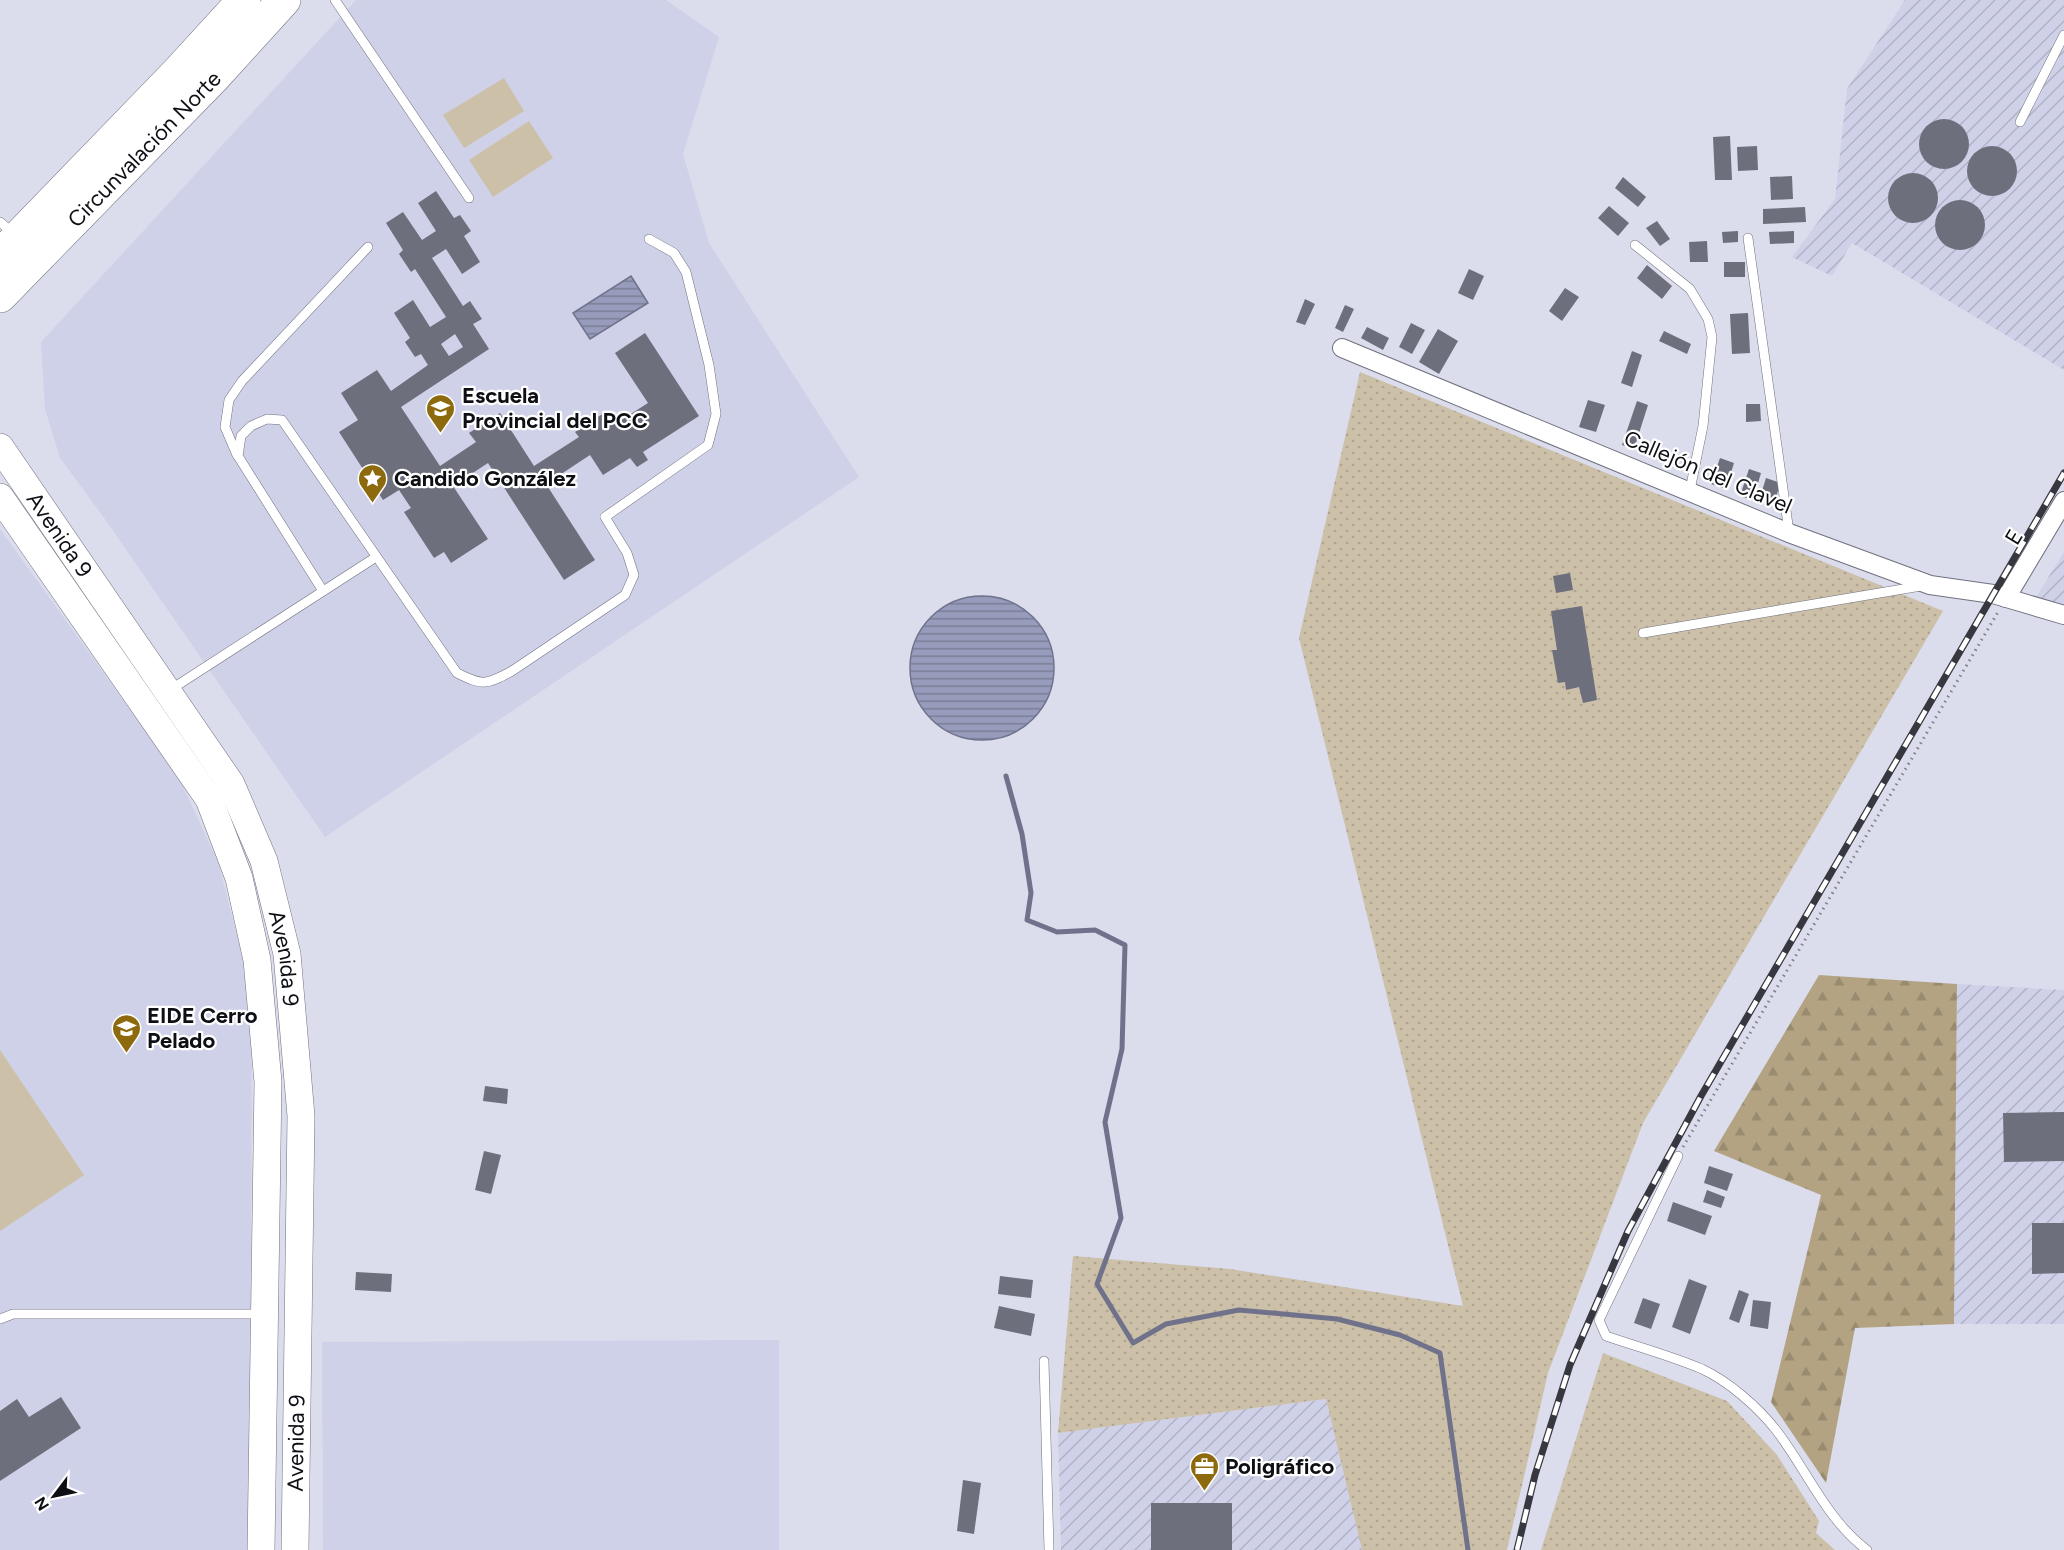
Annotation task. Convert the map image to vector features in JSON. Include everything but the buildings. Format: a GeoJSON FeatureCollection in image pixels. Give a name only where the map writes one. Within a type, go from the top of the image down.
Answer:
{"type":"FeatureCollection","features":[{"type":"Feature","properties":{"kind":"highway","name":"Circunvalación Norte"},"geometry":{"type":"LineString","coordinates":[[6,238],[180,70],[244,0]]}},
{"type":"Feature","properties":{"kind":"highway","name":"Circunvalación Norte"},"geometry":{"type":"LineString","coordinates":[[0,296],[214,77],[284,0]]}},
{"type":"Feature","properties":{"kind":"street","name":"Callejón del Clavel"},"geometry":{"type":"LineString","coordinates":[[1342,348],[1790,532],[1930,585],[1993,594],[2064,615]]}},
{"type":"Feature","properties":{"kind":"street","name":"Avenida 9"},"geometry":{"type":"LineString","coordinates":[[0,447],[231,784],[264,861],[287,954],[301,1116],[295,1550]]}},
{"type":"Feature","properties":{"kind":"street","name":"Avenida 9"},"geometry":{"type":"LineString","coordinates":[[0,497],[209,799],[239,878],[258,960],[268,1082],[261,1550]]}},
{"type":"Feature","properties":{"kind":"street","name":"E"},"geometry":{"type":"LineString","coordinates":[[2006,598],[2064,501]]}},
{"type":"Feature","properties":{"kind":"street"},"geometry":{"type":"LineString","coordinates":[[145,708],[168,691]]}},
{"type":"Feature","properties":{"kind":"street"},"geometry":{"type":"LineString","coordinates":[[263,1314],[298,1315]]}},
{"type":"Feature","properties":{"kind":"lane"},"geometry":{"type":"LineString","coordinates":[[335,0],[469,198]]}},
{"type":"Feature","properties":{"kind":"lane"},"geometry":{"type":"LineString","coordinates":[[2020,122],[2064,35]]}},
{"type":"Feature","properties":{"kind":"lane"},"geometry":{"type":"LineString","coordinates":[[1748,238],[1790,532]]}},
{"type":"Feature","properties":{"kind":"lane"},"geometry":{"type":"LineString","coordinates":[[238,456],[241,436],[251,426],[267,419],[282,420],[458,673],[478,684],[496,680],[625,595],[634,575],[627,553],[605,517],[708,445],[716,414],[709,364],[686,272],[674,253],[650,239]]}},
{"type":"Feature","properties":{"kind":"lane"},"geometry":{"type":"LineString","coordinates":[[1635,245],[1690,289],[1708,319],[1712,337],[1703,426],[1690,490]]}},
{"type":"Feature","properties":{"kind":"lane"},"geometry":{"type":"LineString","coordinates":[[324,591],[238,456],[225,427],[229,400],[242,381],[368,247]]}},
{"type":"Feature","properties":{"kind":"lane"},"geometry":{"type":"LineString","coordinates":[[168,691],[376,557]]}},
{"type":"Feature","properties":{"kind":"lane"},"geometry":{"type":"LineString","coordinates":[[1643,633],[1930,585]]}},
{"type":"Feature","properties":{"kind":"lane"},"geometry":{"type":"LineString","coordinates":[[1678,1156],[1599,1320],[1606,1336],[1703,1370],[1743,1396],[1776,1430],[1824,1506],[1855,1541],[1867,1550]]}},
{"type":"Feature","properties":{"kind":"lane"},"geometry":{"type":"LineString","coordinates":[[0,1320],[13,1314],[263,1314]]}},
{"type":"Feature","properties":{"kind":"lane"},"geometry":{"type":"LineString","coordinates":[[1044,1361],[1049,1550]]}},
{"type":"Feature","properties":{"kind":"path"},"geometry":{"type":"LineString","coordinates":[[1678,1156],[2006,598]]}},
{"type":"Feature","properties":{"kind":"shaded area","name":"Escuela Provincial del PCC"},"geometry":{"type":"Polygon","coordinates":[[[356,0],[666,0],[719,37],[683,154],[709,243],[859,477],[325,837],[60,458],[45,409],[41,342],[356,0]]]}},
{"type":"Feature","properties":{"kind":"shaded area"},"geometry":{"type":"Polygon","coordinates":[[[1905,0],[2064,0],[2064,370],[1852,243],[1832,276],[1792,257],[1835,199],[1847,89],[1905,0]]]}},
{"type":"Feature","properties":{"kind":"shaded area"},"geometry":{"type":"Polygon","coordinates":[[[504,78],[524,111],[464,148],[443,115],[504,78]]]}},
{"type":"Feature","properties":{"kind":"shaded area"},"geometry":{"type":"Polygon","coordinates":[[[529,121],[553,158],[493,197],[469,160],[529,121]]]}},
{"type":"Feature","properties":{"kind":"shaded area"},"geometry":{"type":"Polygon","coordinates":[[[631,276],[648,303],[590,339],[573,313],[631,276]]]}},
{"type":"Feature","properties":{"kind":"shaded area"},"geometry":{"type":"Polygon","coordinates":[[[1360,372],[1943,611],[1643,1123],[1548,1373],[1507,1550],[1362,1550],[1326,1399],[1058,1433],[1073,1256],[1230,1269],[1463,1306],[1299,638],[1360,372]]]}},
{"type":"Feature","properties":{"kind":"shaded area","name":"EIDE Cerro Pelado"},"geometry":{"type":"Polygon","coordinates":[[[0,529],[179,778],[218,862],[252,992],[250,1550],[0,1550],[0,529]]]}},
{"type":"Feature","properties":{"kind":"shaded area"},"geometry":{"type":"Polygon","coordinates":[[[2064,552],[2064,615],[2031,605],[2064,552]]]}},
{"type":"Feature","properties":{"kind":"shaded area"},"geometry":{"type":"Polygon","coordinates":[[[982,596],[1009,602],[1022,608],[1033,617],[1042,628],[1048,641],[1054,668],[1048,695],[1042,708],[1033,719],[1022,728],[1009,734],[982,740],[955,734],[942,728],[931,719],[922,708],[916,695],[910,668],[916,641],[922,628],[931,617],[942,608],[955,602],[982,596]]]}},
{"type":"Feature","properties":{"kind":"shaded area"},"geometry":{"type":"Polygon","coordinates":[[[1957,984],[2064,990],[2064,1324],[1954,1324],[1957,984]]]}},
{"type":"Feature","properties":{"kind":"shaded area"},"geometry":{"type":"Polygon","coordinates":[[[0,1050],[84,1175],[0,1231],[0,1050]]]}},
{"type":"Feature","properties":{"kind":"shaded area"},"geometry":{"type":"Polygon","coordinates":[[[779,1340],[779,1550],[323,1550],[322,1342],[779,1340]]]}},
{"type":"Feature","properties":{"kind":"shaded area"},"geometry":{"type":"Polygon","coordinates":[[[1603,1353],[1727,1401],[1777,1455],[1819,1521],[1816,1533],[1835,1550],[1541,1550],[1603,1353]]]}},
{"type":"Feature","properties":{"kind":"shaded area","name":"Poligráfico"},"geometry":{"type":"Polygon","coordinates":[[[1326,1399],[1362,1550],[1061,1550],[1058,1433],[1326,1399]]]}},
{"type":"Feature","properties":{"kind":"green space"},"geometry":{"type":"Polygon","coordinates":[[[1819,975],[1957,984],[1954,1324],[1855,1328],[1826,1483],[1771,1402],[1821,1195],[1714,1151],[1819,975]]]}},
{"type":"Feature","properties":{"kind":"waterway"},"geometry":{"type":"LineString","coordinates":[[1006,776],[1022,834],[1031,893],[1027,920],[1057,932],[1095,930],[1125,945],[1122,1049],[1105,1122],[1121,1218],[1097,1284],[1133,1343],[1166,1324],[1239,1310],[1337,1319],[1400,1335],[1440,1353],[1468,1550]]}},
{"type":"Feature","properties":{"kind":"railway"},"geometry":{"type":"LineString","coordinates":[[1517,1550],[1535,1475],[1570,1365],[1628,1231],[1701,1096],[2064,473]]}},
{"type":"Feature","properties":{"kind":"place","name":"Escuela Provincial del PCC"},"geometry":{"type":"Point","coordinates":[441,434]}},
{"type":"Feature","properties":{"kind":"place","name":"Candido González"},"geometry":{"type":"Point","coordinates":[373,504]}},
{"type":"Feature","properties":{"kind":"place","name":"EIDE Cerro Pelado"},"geometry":{"type":"Point","coordinates":[126,1054]}},
{"type":"Feature","properties":{"kind":"place","name":"Poligráfico"},"geometry":{"type":"Point","coordinates":[1204,1492]}}]}
